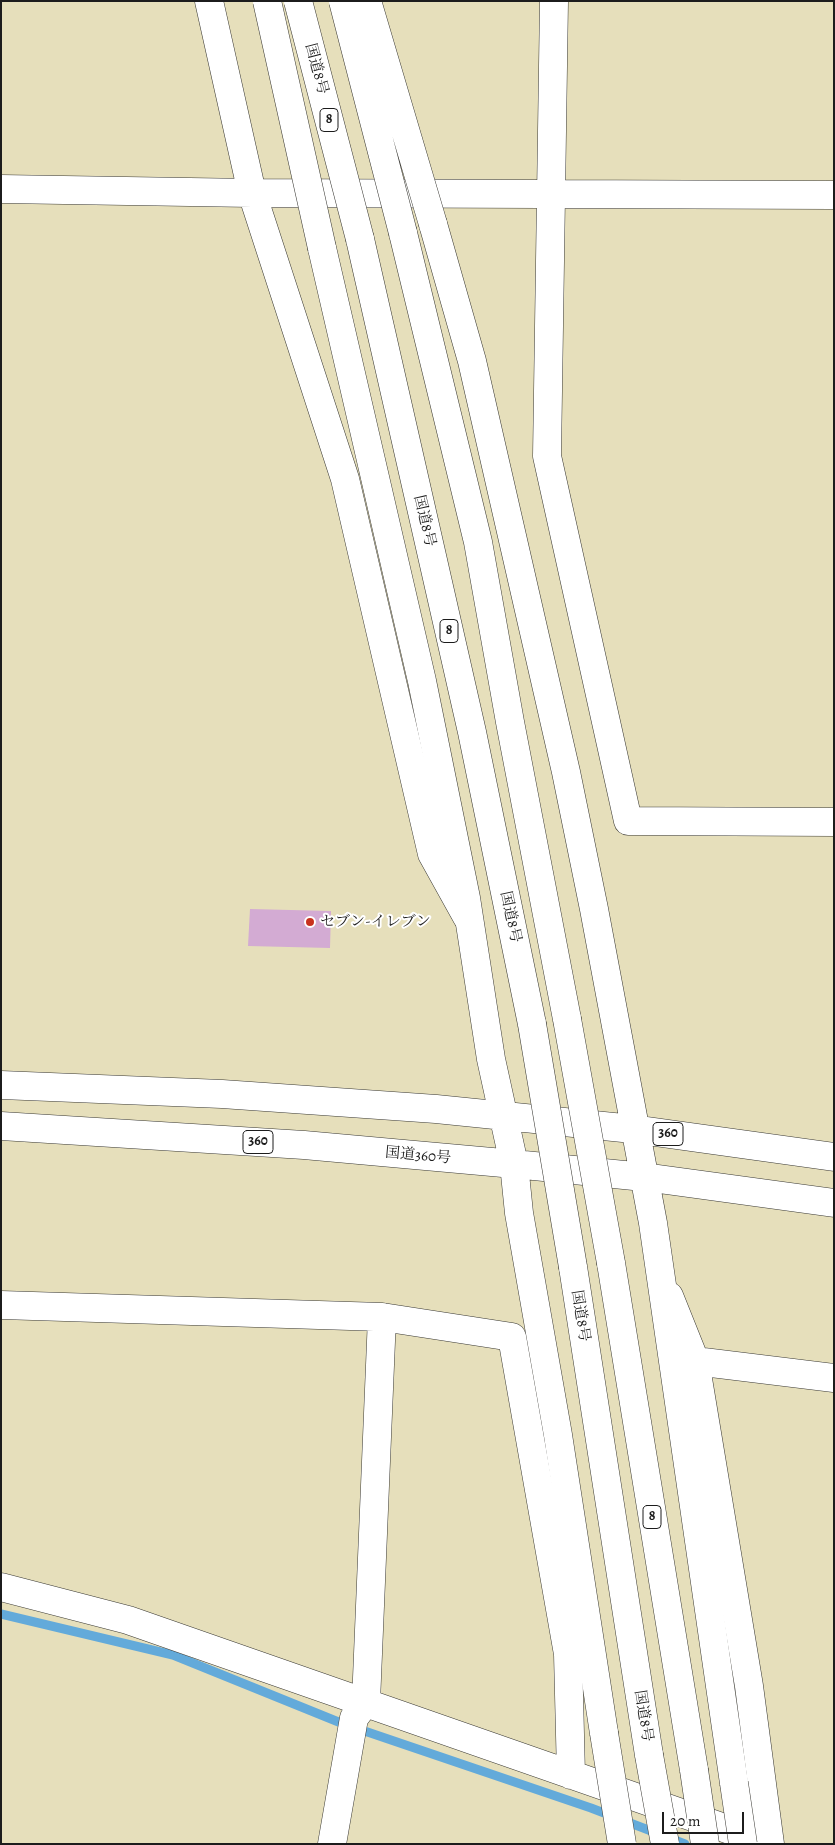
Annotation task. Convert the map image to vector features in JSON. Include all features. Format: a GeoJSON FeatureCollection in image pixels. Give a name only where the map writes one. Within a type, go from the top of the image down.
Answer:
{"type":"FeatureCollection","features":[{"type":"Feature","properties":{"kind":"main road"},"geometry":{"type":"LineString","coordinates":[[209,1],[252,193],[345,479],[432,854],[470,922]]}},
{"type":"Feature","properties":{"kind":"main road"},"geometry":{"type":"LineString","coordinates":[[267,1],[422,681],[470,922],[502,1115],[514,1164],[520,1213],[558,1435],[622,1844]]}},
{"type":"Feature","properties":{"kind":"main road","name":"国道8号"},"geometry":{"type":"LineString","coordinates":[[298,1],[360,239],[472,732],[532,1024],[573,1267],[649,1756],[665,1844]]}},
{"type":"Feature","properties":{"kind":"main road","name":"8"},"geometry":{"type":"LineString","coordinates":[[343,1],[403,234],[478,542],[611,1263],[705,1844]]}},
{"type":"Feature","properties":{"kind":"main road"},"geometry":{"type":"LineString","coordinates":[[367,1],[472,361],[566,772],[633,1128],[644,1177],[660,1274],[743,1844]]}},
{"type":"Feature","properties":{"kind":"main road"},"geometry":{"type":"LineString","coordinates":[[554,1],[547,456],[628,821],[834,822]]}},
{"type":"Feature","properties":{"kind":"main road"},"geometry":{"type":"LineString","coordinates":[[1,189],[252,193],[834,195]]}},
{"type":"Feature","properties":{"kind":"main road","name":"360"},"geometry":{"type":"LineString","coordinates":[[1,1085],[222,1094],[502,1115],[633,1128],[834,1157]]}},
{"type":"Feature","properties":{"kind":"main road","name":"国道360号"},"geometry":{"type":"LineString","coordinates":[[1,1126],[304,1146],[514,1164],[644,1177],[834,1203]]}},
{"type":"Feature","properties":{"kind":"main road"},"geometry":{"type":"LineString","coordinates":[[1,1587],[128,1620],[357,1721],[571,1775],[770,1844],[749,1686],[695,1361],[660,1274]]}},
{"type":"Feature","properties":{"kind":"main road"},"geometry":{"type":"LineString","coordinates":[[1,1305],[382,1317],[512,1337],[568,1654],[571,1775]]}},
{"type":"Feature","properties":{"kind":"main road"},"geometry":{"type":"LineString","coordinates":[[332,1844],[357,1721],[382,1317]]}},
{"type":"Feature","properties":{"kind":"main road"},"geometry":{"type":"LineString","coordinates":[[695,1361],[834,1378]]}},
{"type":"Feature","properties":{"kind":"building"},"geometry":{"type":"Polygon","coordinates":[[[250,909],[331,911],[330,948],[248,946],[250,909]]]}},
{"type":"Feature","properties":{"kind":"waterway"},"geometry":{"type":"LineString","coordinates":[[1,1614],[173,1655],[341,1723],[591,1808],[685,1844]]}},
{"type":"Feature","properties":{"kind":"place","name":"セブン-イレブン"},"geometry":{"type":"Point","coordinates":[310,922]}}]}
